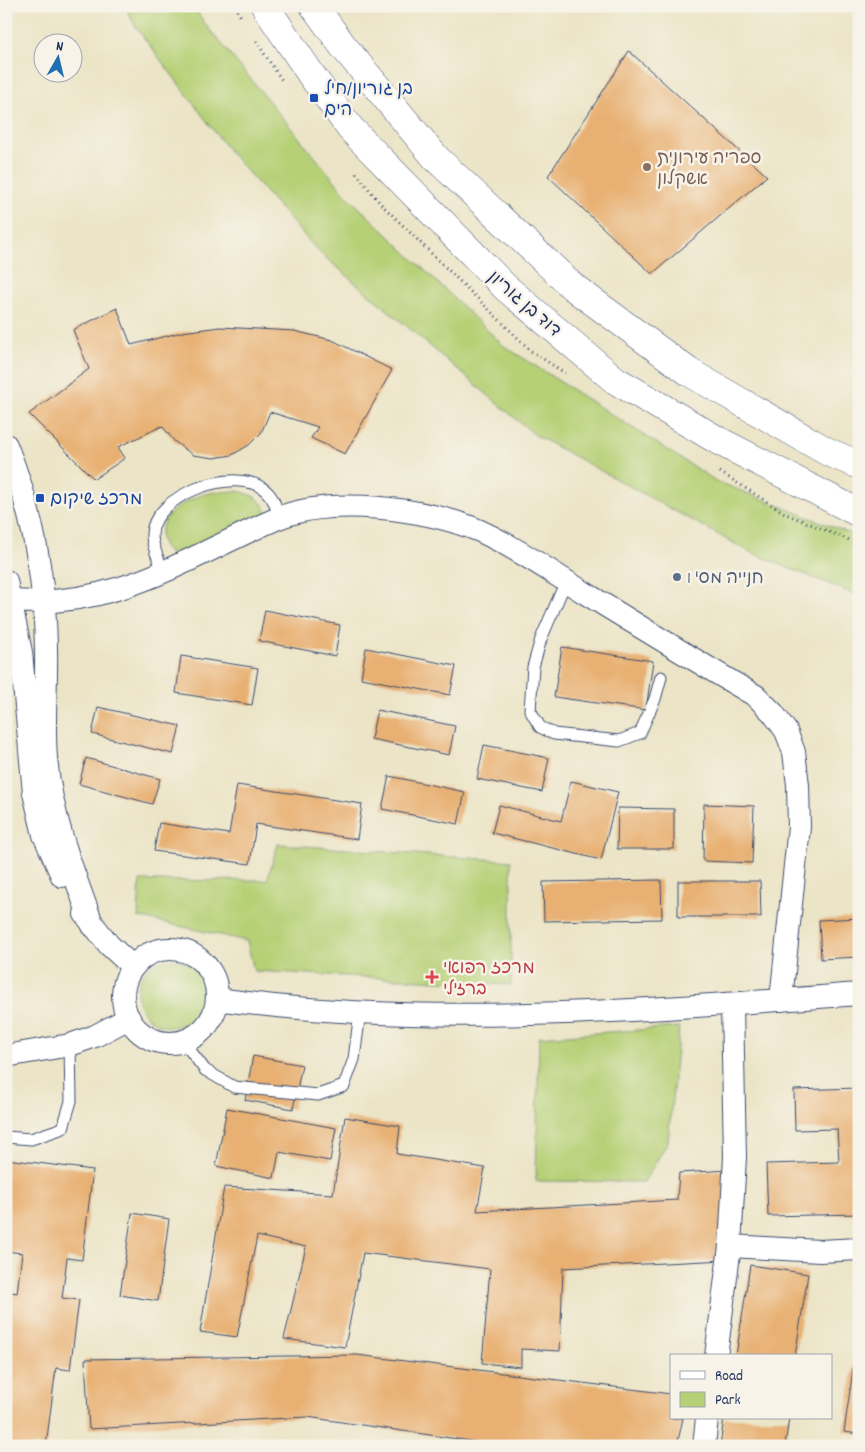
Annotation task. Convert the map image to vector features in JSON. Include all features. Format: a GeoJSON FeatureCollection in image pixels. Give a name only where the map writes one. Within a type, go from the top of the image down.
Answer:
{"type":"FeatureCollection","features":[{"type":"Feature","properties":{"kind":"main road","name":"דוד בן גוריון"},"geometry":{"type":"LineString","coordinates":[[265,6],[350,128],[505,288],[615,380],[719,441],[859,513]]}},
{"type":"Feature","properties":{"kind":"main road"},"geometry":{"type":"LineString","coordinates":[[314,6],[343,46],[436,158],[573,287],[689,372],[828,452],[859,465]]}},
{"type":"Feature","properties":{"kind":"street"},"geometry":{"type":"LineString","coordinates":[[6,445],[26,499],[44,603],[46,758],[60,829],[93,926]]}},
{"type":"Feature","properties":{"kind":"street"},"geometry":{"type":"LineString","coordinates":[[9,591],[44,603],[87,598],[117,590],[164,572],[279,518],[310,511],[373,506],[410,511],[444,519],[480,531],[756,696],[773,712],[786,730],[794,752],[799,827],[782,1000]]}},
{"type":"Feature","properties":{"kind":"street"},"geometry":{"type":"LineString","coordinates":[[9,591],[21,652],[34,792],[44,835],[68,889],[93,926],[133,967]]}},
{"type":"Feature","properties":{"kind":"street"},"geometry":{"type":"LineString","coordinates":[[172,949],[187,952],[200,959],[210,970],[216,984],[217,999],[214,1013],[207,1025],[196,1035],[183,1040],[165,1042],[147,1036],[137,1029],[125,1008],[124,987],[133,967],[143,957],[157,951],[172,949]]}},
{"type":"Feature","properties":{"kind":"street"},"geometry":{"type":"LineString","coordinates":[[217,999],[360,1012],[598,1012],[859,994]]}},
{"type":"Feature","properties":{"kind":"street"},"geometry":{"type":"LineString","coordinates":[[716,1354],[730,1246],[735,1157],[732,1004]]}},
{"type":"Feature","properties":{"kind":"street"},"geometry":{"type":"LineString","coordinates":[[6,1056],[70,1045],[95,1036],[129,1018]]}},
{"type":"Feature","properties":{"kind":"street"},"geometry":{"type":"LineString","coordinates":[[730,1246],[820,1251],[859,1249]]}},
{"type":"Feature","properties":{"kind":"street"},"geometry":{"type":"LineString","coordinates":[[704,1446],[707,1420]]}},
{"type":"Feature","properties":{"kind":"lane"},"geometry":{"type":"LineString","coordinates":[[164,572],[152,536],[155,518],[166,505],[188,493],[210,484],[249,483],[265,489],[275,502],[279,518]]}},
{"type":"Feature","properties":{"kind":"lane"},"geometry":{"type":"LineString","coordinates":[[566,581],[541,639],[533,667],[530,710],[540,727],[554,734],[619,741],[640,733],[655,699],[661,677]]}},
{"type":"Feature","properties":{"kind":"lane"},"geometry":{"type":"LineString","coordinates":[[183,1040],[205,1070],[234,1087],[318,1095],[344,1086],[354,1059],[360,1012]]}},
{"type":"Feature","properties":{"kind":"lane"},"geometry":{"type":"LineString","coordinates":[[6,1136],[31,1139],[63,1128],[71,1101],[70,1045]]}},
{"type":"Feature","properties":{"kind":"green space"},"geometry":{"type":"Polygon","coordinates":[[[125,6],[193,6],[206,25],[348,197],[504,346],[716,481],[859,537],[859,596],[752,553],[535,435],[319,252],[230,152],[135,26],[125,6]]]}},
{"type":"Feature","properties":{"kind":"green space"},"geometry":{"type":"Polygon","coordinates":[[[237,491],[257,499],[268,516],[171,556],[161,538],[161,530],[168,516],[182,504],[198,496],[213,492],[237,491]]]}},
{"type":"Feature","properties":{"kind":"green space"},"geometry":{"type":"Polygon","coordinates":[[[278,844],[511,861],[511,985],[254,971],[247,941],[138,917],[140,881],[267,880],[278,844]]]}},
{"type":"Feature","properties":{"kind":"green space"},"geometry":{"type":"Polygon","coordinates":[[[178,959],[190,965],[199,974],[205,986],[203,1006],[195,1017],[178,1027],[164,1027],[147,1017],[139,1006],[137,986],[147,969],[158,961],[178,959]]]}},
{"type":"Feature","properties":{"kind":"green space"},"geometry":{"type":"Polygon","coordinates":[[[679,1027],[668,1142],[644,1182],[536,1181],[539,1037],[679,1027]]]}},
{"type":"Feature","properties":{"kind":"building"},"geometry":{"type":"Polygon","coordinates":[[[629,51],[767,176],[652,274],[548,176],[629,51]]]}},
{"type":"Feature","properties":{"kind":"building"},"geometry":{"type":"Polygon","coordinates":[[[117,308],[131,345],[182,332],[220,327],[294,331],[332,340],[392,370],[345,454],[311,438],[318,427],[270,412],[261,433],[249,445],[232,455],[214,458],[193,455],[175,442],[162,426],[118,447],[125,458],[94,479],[29,414],[89,369],[73,330],[117,308]]]}},
{"type":"Feature","properties":{"kind":"building"},"geometry":{"type":"Polygon","coordinates":[[[265,610],[340,625],[335,656],[259,641],[265,610]]]}},
{"type":"Feature","properties":{"kind":"building"},"geometry":{"type":"Polygon","coordinates":[[[562,647],[653,661],[646,710],[554,697],[562,647]]]}},
{"type":"Feature","properties":{"kind":"building"},"geometry":{"type":"Polygon","coordinates":[[[366,648],[456,666],[450,695],[361,678],[366,648]]]}},
{"type":"Feature","properties":{"kind":"building"},"geometry":{"type":"Polygon","coordinates":[[[181,656],[258,668],[252,705],[176,693],[181,656]]]}},
{"type":"Feature","properties":{"kind":"building"},"geometry":{"type":"Polygon","coordinates":[[[98,707],[180,726],[173,754],[92,734],[98,707]]]}},
{"type":"Feature","properties":{"kind":"building"},"geometry":{"type":"Polygon","coordinates":[[[377,710],[455,726],[449,755],[371,739],[377,710]]]}},
{"type":"Feature","properties":{"kind":"building"},"geometry":{"type":"Polygon","coordinates":[[[484,745],[549,758],[542,792],[477,779],[484,745]]]}},
{"type":"Feature","properties":{"kind":"building"},"geometry":{"type":"Polygon","coordinates":[[[86,758],[160,779],[152,804],[79,784],[86,758]]]}},
{"type":"Feature","properties":{"kind":"building"},"geometry":{"type":"Polygon","coordinates":[[[389,776],[465,792],[458,824],[382,809],[389,776]]]}},
{"type":"Feature","properties":{"kind":"building"},"geometry":{"type":"Polygon","coordinates":[[[571,781],[618,792],[601,860],[492,833],[499,805],[561,821],[571,781]]]}},
{"type":"Feature","properties":{"kind":"building"},"geometry":{"type":"Polygon","coordinates":[[[237,785],[362,804],[357,839],[256,824],[250,864],[154,851],[159,823],[229,834],[237,785]]]}},
{"type":"Feature","properties":{"kind":"building"},"geometry":{"type":"Polygon","coordinates":[[[704,804],[754,806],[752,863],[703,861],[704,804]]]}},
{"type":"Feature","properties":{"kind":"building"},"geometry":{"type":"Polygon","coordinates":[[[618,808],[674,809],[674,849],[617,849],[618,808]]]}},
{"type":"Feature","properties":{"kind":"building"},"geometry":{"type":"Polygon","coordinates":[[[661,880],[662,919],[544,921],[543,882],[661,880]]]}},
{"type":"Feature","properties":{"kind":"building"},"geometry":{"type":"Polygon","coordinates":[[[678,881],[760,881],[761,917],[678,917],[678,881]]]}},
{"type":"Feature","properties":{"kind":"building"},"geometry":{"type":"Polygon","coordinates":[[[859,918],[859,957],[821,959],[819,920],[859,918]]]}},
{"type":"Feature","properties":{"kind":"building"},"geometry":{"type":"Polygon","coordinates":[[[253,1056],[302,1065],[293,1109],[245,1100],[253,1056]]]}},
{"type":"Feature","properties":{"kind":"building"},"geometry":{"type":"Polygon","coordinates":[[[859,1088],[859,1214],[768,1216],[766,1164],[839,1162],[837,1129],[795,1130],[794,1090],[859,1088]]]}},
{"type":"Feature","properties":{"kind":"building"},"geometry":{"type":"Polygon","coordinates":[[[227,1108],[336,1128],[330,1161],[279,1152],[274,1178],[216,1166],[227,1108]]]}},
{"type":"Feature","properties":{"kind":"building"},"geometry":{"type":"Polygon","coordinates":[[[345,1117],[400,1126],[397,1154],[485,1168],[477,1211],[677,1200],[679,1173],[729,1170],[726,1260],[563,1268],[560,1351],[521,1349],[521,1367],[482,1363],[490,1269],[363,1253],[345,1347],[284,1339],[306,1247],[257,1236],[237,1337],[200,1332],[224,1187],[333,1194],[345,1117]]]}},
{"type":"Feature","properties":{"kind":"building"},"geometry":{"type":"Polygon","coordinates":[[[6,1159],[93,1170],[82,1260],[67,1258],[62,1298],[79,1300],[70,1370],[56,1368],[46,1446],[6,1446],[6,1291],[17,1293],[22,1253],[6,1251],[6,1159]]]}},
{"type":"Feature","properties":{"kind":"building"},"geometry":{"type":"Polygon","coordinates":[[[132,1213],[169,1219],[158,1301],[120,1295],[132,1213]]]}},
{"type":"Feature","properties":{"kind":"building"},"geometry":{"type":"Polygon","coordinates":[[[750,1265],[808,1274],[795,1354],[736,1354],[750,1265]]]}},
{"type":"Feature","properties":{"kind":"building"},"geometry":{"type":"Polygon","coordinates":[[[357,1355],[670,1394],[670,1420],[683,1420],[677,1446],[505,1446],[307,1417],[89,1429],[85,1359],[357,1355]]]}},
{"type":"Feature","properties":{"kind":"building"},"geometry":{"type":"Polygon","coordinates":[[[854,1362],[859,1363],[859,1434],[844,1432],[854,1362]]]}},
{"type":"Feature","properties":{"kind":"building"},"geometry":{"type":"Polygon","coordinates":[[[724,1420],[789,1420],[785,1446],[720,1446],[724,1420]]]}},
{"type":"Feature","properties":{"kind":"place","name":"בן גוריון/חיל הים"},"geometry":{"type":"Point","coordinates":[314,98]}},
{"type":"Feature","properties":{"kind":"place","name":"ספריה עירונית אשקלון"},"geometry":{"type":"Point","coordinates":[647,167]}},
{"type":"Feature","properties":{"kind":"place","name":"מרכז שיקום"},"geometry":{"type":"Point","coordinates":[40,498]}},
{"type":"Feature","properties":{"kind":"place","name":"חנייה מס' 1"},"geometry":{"type":"Point","coordinates":[677,577]}},
{"type":"Feature","properties":{"kind":"place","name":"מרכז רפואי ברזילי"},"geometry":{"type":"Point","coordinates":[432,977]}}]}
